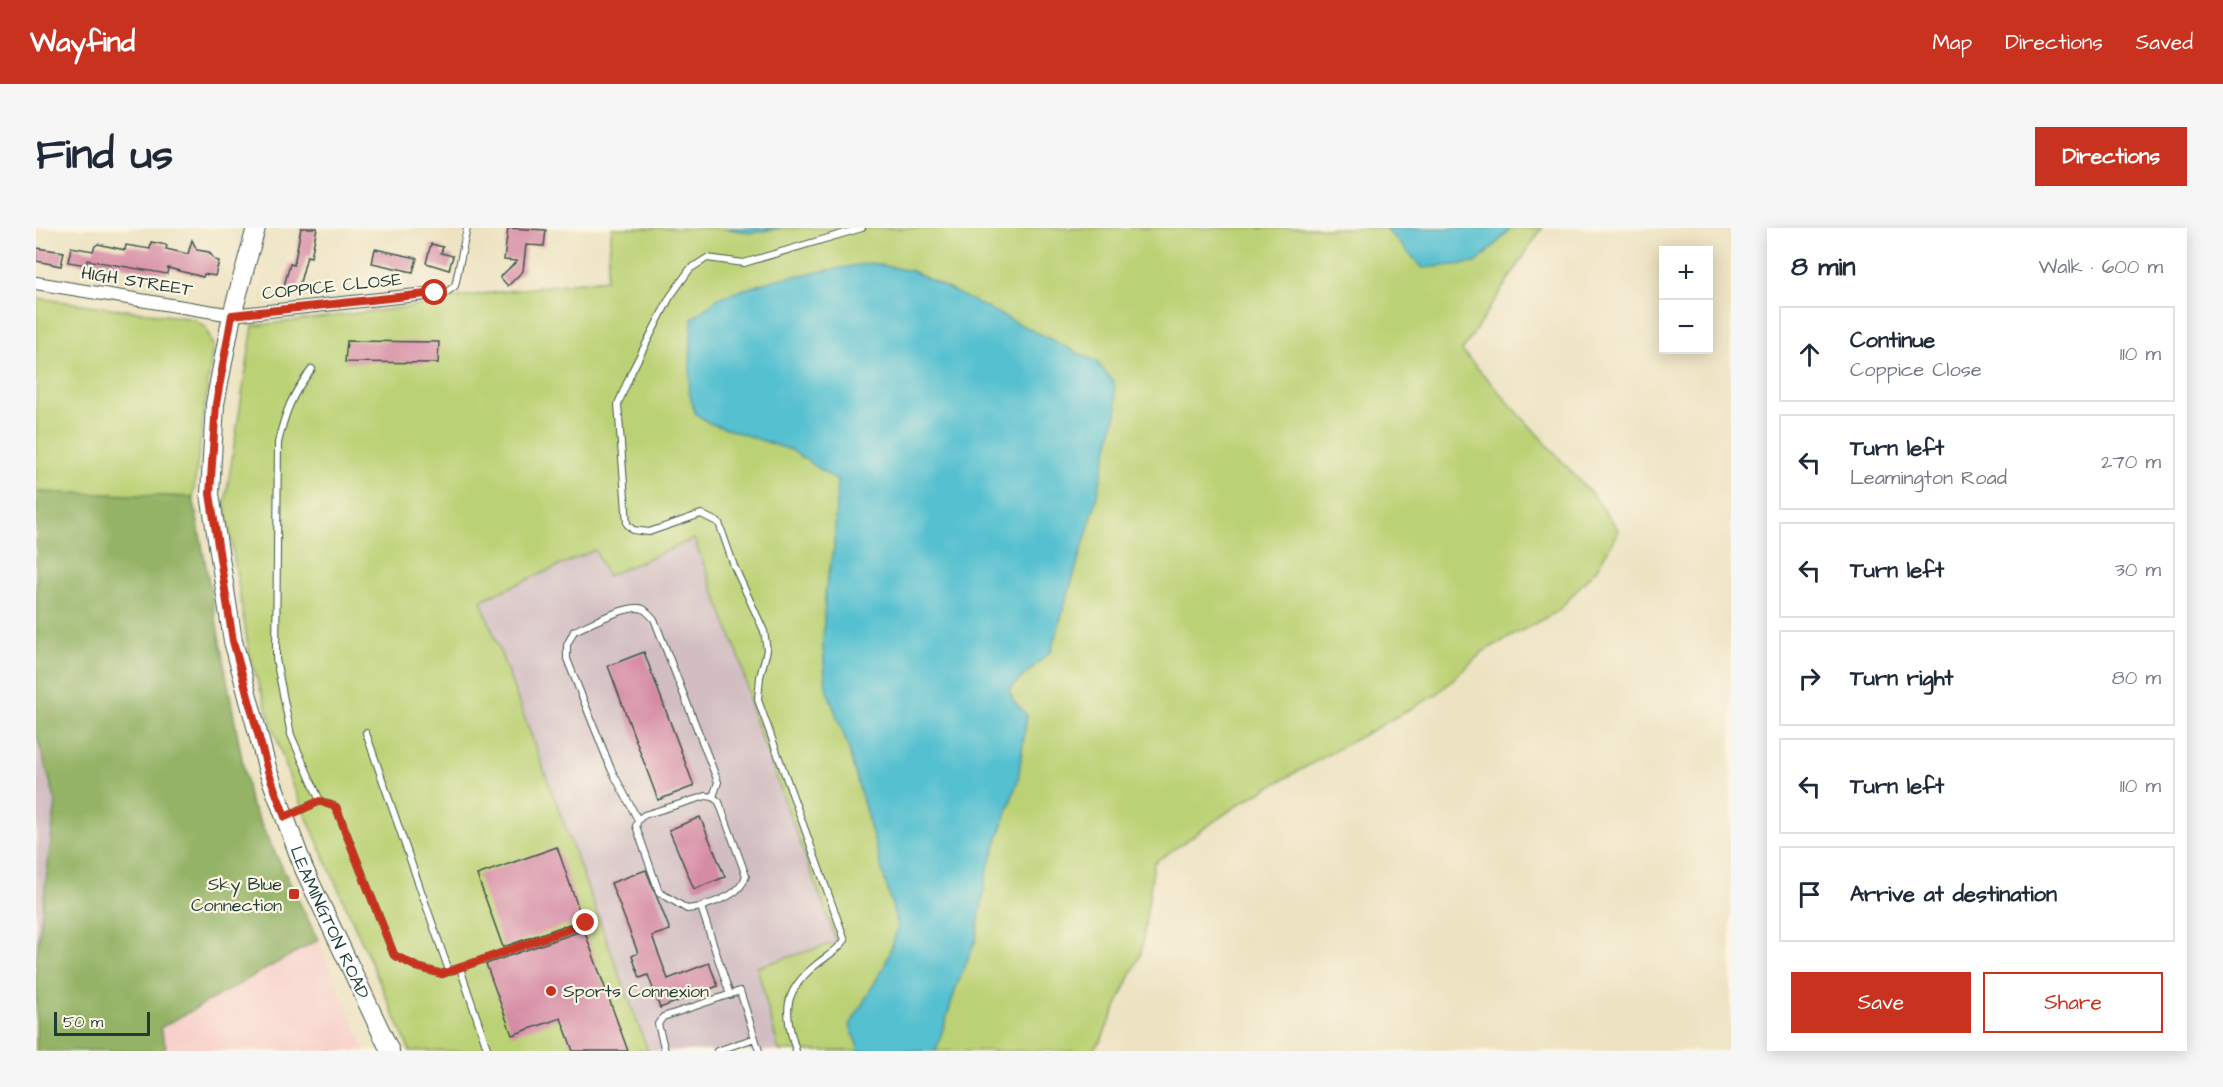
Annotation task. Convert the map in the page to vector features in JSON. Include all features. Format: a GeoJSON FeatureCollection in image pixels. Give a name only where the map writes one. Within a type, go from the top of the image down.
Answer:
{"type":"FeatureCollection","features":[{"type":"Feature","properties":{"kind":"main road","name":"LEAMINGTON ROAD"},"geometry":{"type":"LineString","coordinates":[[256,228],[232,315],[216,404],[210,494],[233,641],[268,771],[304,869],[390,1051]]}},
{"type":"Feature","properties":{"kind":"street","name":"HIGH STREET"},"geometry":{"type":"LineString","coordinates":[[36,282],[232,315]]}},
{"type":"Feature","properties":{"kind":"street","name":"COPPICE CLOSE"},"geometry":{"type":"LineString","coordinates":[[232,315],[435,293]]}},
{"type":"Feature","properties":{"kind":"lane"},"geometry":{"type":"LineString","coordinates":[[435,293],[444,294],[455,286],[467,228]]}},
{"type":"Feature","properties":{"kind":"lane"},"geometry":{"type":"LineString","coordinates":[[796,1051],[789,1026],[789,998],[799,980],[837,951],[845,940],[758,700],[760,676],[767,650],[764,631],[734,566],[719,523],[701,514],[649,532],[633,530],[627,524],[618,404],[632,371],[670,297],[690,268],[707,258],[744,263],[862,228]]}},
{"type":"Feature","properties":{"kind":"lane"},"geometry":{"type":"LineString","coordinates":[[312,369],[292,396],[278,443],[276,659],[291,735],[320,801]]}},
{"type":"Feature","properties":{"kind":"lane"},"geometry":{"type":"LineString","coordinates":[[638,820],[611,769],[567,659],[567,645],[574,631],[616,613],[636,608],[644,609],[654,619],[718,782],[713,797]]}},
{"type":"Feature","properties":{"kind":"lane"},"geometry":{"type":"LineString","coordinates":[[366,733],[449,971]]}},
{"type":"Feature","properties":{"kind":"lane"},"geometry":{"type":"LineString","coordinates":[[706,796],[713,797],[719,802],[746,876],[743,886],[736,892],[701,907],[687,909],[659,892],[636,826],[638,820],[644,815],[706,796]]}},
{"type":"Feature","properties":{"kind":"lane"},"geometry":{"type":"LineString","coordinates":[[285,817],[320,801],[336,807],[394,955],[417,967],[442,974],[586,923]]}},
{"type":"Feature","properties":{"kind":"lane"},"geometry":{"type":"LineString","coordinates":[[701,907],[730,995]]}},
{"type":"Feature","properties":{"kind":"lane"},"geometry":{"type":"LineString","coordinates":[[460,968],[488,1051]]}},
{"type":"Feature","properties":{"kind":"lane"},"geometry":{"type":"LineString","coordinates":[[665,1051],[659,1029],[660,1020],[740,991],[759,1051]]}},
{"type":"Feature","properties":{"kind":"lane"},"geometry":{"type":"LineString","coordinates":[[717,1051],[755,1038]]}},
{"type":"Feature","properties":{"kind":"shaded area"},"geometry":{"type":"Polygon","coordinates":[[[694,538],[741,662],[754,718],[837,942],[758,967],[779,1051],[648,1051],[481,600],[595,550],[607,576],[694,538]]]}},
{"type":"Feature","properties":{"kind":"shaded area"},"geometry":{"type":"Polygon","coordinates":[[[36,733],[56,802],[36,960],[36,733]]]}},
{"type":"Feature","properties":{"kind":"shaded area"},"geometry":{"type":"Polygon","coordinates":[[[318,940],[366,1051],[162,1051],[166,1046],[159,1028],[318,940]]]}},
{"type":"Feature","properties":{"kind":"green space"},"geometry":{"type":"Polygon","coordinates":[[[612,228],[1542,228],[1462,351],[1597,500],[1619,531],[1597,568],[1558,611],[1484,651],[1436,695],[1244,801],[1154,863],[1141,953],[1101,1040],[1092,1051],[779,1051],[757,967],[837,942],[754,718],[741,662],[694,539],[607,576],[595,550],[481,600],[648,1051],[410,1051],[291,782],[250,658],[225,503],[253,326],[448,302],[450,298],[606,279],[612,228]]]}},
{"type":"Feature","properties":{"kind":"green space"},"geometry":{"type":"Polygon","coordinates":[[[36,298],[194,319],[206,328],[213,346],[193,497],[36,492],[36,298]]]}},
{"type":"Feature","properties":{"kind":"green space"},"geometry":{"type":"Polygon","coordinates":[[[36,492],[193,497],[250,802],[318,940],[160,1028],[166,1046],[162,1051],[36,1051],[36,960],[56,802],[36,733],[36,492]]]}},
{"type":"Feature","properties":{"kind":"water"},"geometry":{"type":"Polygon","coordinates":[[[724,228],[783,228],[751,233],[724,228]]]}},
{"type":"Feature","properties":{"kind":"water"},"geometry":{"type":"Polygon","coordinates":[[[1385,228],[1509,228],[1508,232],[1476,263],[1423,268],[1385,228]]]}},
{"type":"Feature","properties":{"kind":"water"},"geometry":{"type":"Polygon","coordinates":[[[870,263],[912,271],[1097,362],[1114,382],[1117,409],[1094,509],[1051,651],[1009,690],[1013,700],[1027,715],[1018,780],[987,871],[976,939],[956,988],[936,1051],[859,1051],[850,1025],[885,965],[898,927],[847,744],[826,687],[823,646],[825,592],[834,548],[837,481],[791,450],[709,423],[695,413],[689,392],[692,319],[720,297],[777,279],[870,263]]]}},
{"type":"Feature","properties":{"kind":"building"},"geometry":{"type":"Polygon","coordinates":[[[301,228],[317,228],[311,257],[307,256],[298,290],[284,286],[290,264],[294,265],[301,228]]]}},
{"type":"Feature","properties":{"kind":"building"},"geometry":{"type":"Polygon","coordinates":[[[508,228],[546,230],[544,246],[526,245],[523,271],[508,286],[500,277],[517,261],[504,260],[508,228]]]}},
{"type":"Feature","properties":{"kind":"building"},"geometry":{"type":"Polygon","coordinates":[[[192,240],[197,250],[209,252],[215,260],[219,261],[215,276],[204,274],[203,277],[168,268],[167,274],[87,260],[86,265],[68,262],[71,247],[93,251],[98,244],[125,250],[126,245],[150,249],[151,242],[167,245],[166,249],[188,254],[192,240]]]}},
{"type":"Feature","properties":{"kind":"building"},"geometry":{"type":"Polygon","coordinates":[[[431,244],[443,247],[441,253],[453,256],[449,270],[426,263],[431,244]]]}},
{"type":"Feature","properties":{"kind":"building"},"geometry":{"type":"Polygon","coordinates":[[[36,248],[64,252],[61,266],[36,261],[36,248]]]}},
{"type":"Feature","properties":{"kind":"building"},"geometry":{"type":"Polygon","coordinates":[[[375,249],[417,258],[413,272],[372,263],[375,249]]]}},
{"type":"Feature","properties":{"kind":"building"},"geometry":{"type":"Polygon","coordinates":[[[347,341],[439,342],[438,363],[345,362],[347,341]]]}},
{"type":"Feature","properties":{"kind":"building"},"geometry":{"type":"Polygon","coordinates":[[[644,652],[694,786],[658,800],[608,666],[644,652]]]}},
{"type":"Feature","properties":{"kind":"building"},"geometry":{"type":"Polygon","coordinates":[[[700,817],[725,877],[694,889],[669,830],[700,817]]]}},
{"type":"Feature","properties":{"kind":"building"},"geometry":{"type":"Polygon","coordinates":[[[557,847],[581,920],[503,947],[477,875],[557,847]]]}},
{"type":"Feature","properties":{"kind":"building"},"geometry":{"type":"Polygon","coordinates":[[[646,870],[670,930],[652,936],[668,979],[709,963],[718,986],[660,1008],[648,975],[640,978],[632,956],[638,953],[611,883],[646,870]]]}},
{"type":"Feature","properties":{"kind":"building","name":"Sports Connexion"},"geometry":{"type":"Polygon","coordinates":[[[584,930],[628,1051],[573,1051],[561,1018],[512,1035],[486,964],[584,930]]]}},
{"type":"Feature","properties":{"kind":"place","name":"Sky Blue Connection"},"geometry":{"type":"Point","coordinates":[294,894]}},
{"type":"Feature","properties":{"kind":"place","name":"Sports Connexion"},"geometry":{"type":"Point","coordinates":[551,991]}},
{"type":"Feature","properties":{"kind":"route"},"geometry":{"type":"LineString","coordinates":[[435,293],[232,315],[216,404],[210,494],[233,641],[268,771],[285,817],[320,801],[336,807],[394,955],[417,967],[442,974],[586,923]]}}]}
